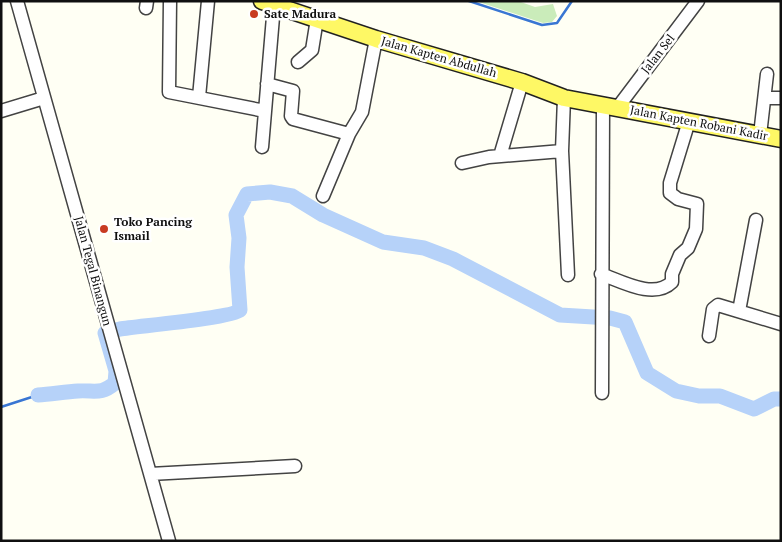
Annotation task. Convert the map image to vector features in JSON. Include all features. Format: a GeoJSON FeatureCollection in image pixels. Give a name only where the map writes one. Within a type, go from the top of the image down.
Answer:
{"type":"FeatureCollection","features":[{"type":"Feature","properties":{"kind":"main road","name":"Jalan Kapten Abdullah"},"geometry":{"type":"LineString","coordinates":[[268,3],[376,39],[522,82],[564,98],[610,107]]}},
{"type":"Feature","properties":{"kind":"main road","name":"Jalan Kapten Robani Kadir"},"geometry":{"type":"LineString","coordinates":[[610,107],[781,139]]}},
{"type":"Feature","properties":{"kind":"street","name":"Jalan Tegal Binangun"},"geometry":{"type":"LineString","coordinates":[[17,1],[80,219],[108,330],[169,541]]}},
{"type":"Feature","properties":{"kind":"street"},"geometry":{"type":"LineString","coordinates":[[170,1],[169,92],[265,111]]}},
{"type":"Feature","properties":{"kind":"street"},"geometry":{"type":"LineString","coordinates":[[199,97],[208,1]]}},
{"type":"Feature","properties":{"kind":"street","name":"Jalan Sel"},"geometry":{"type":"LineString","coordinates":[[610,107],[698,1]]}},
{"type":"Feature","properties":{"kind":"street"},"geometry":{"type":"LineString","coordinates":[[262,147],[267,84],[268,3]]}},
{"type":"Feature","properties":{"kind":"street"},"geometry":{"type":"LineString","coordinates":[[298,62],[312,50],[317,19]]}},
{"type":"Feature","properties":{"kind":"street"},"geometry":{"type":"LineString","coordinates":[[324,196],[349,134],[362,112],[376,39]]}},
{"type":"Feature","properties":{"kind":"street"},"geometry":{"type":"LineString","coordinates":[[760,135],[768,74]]}},
{"type":"Feature","properties":{"kind":"street"},"geometry":{"type":"LineString","coordinates":[[500,156],[522,82]]}},
{"type":"Feature","properties":{"kind":"street"},"geometry":{"type":"LineString","coordinates":[[267,84],[293,92],[291,116],[293,119],[349,134]]}},
{"type":"Feature","properties":{"kind":"street"},"geometry":{"type":"LineString","coordinates":[[1,110],[44,98]]}},
{"type":"Feature","properties":{"kind":"street"},"geometry":{"type":"LineString","coordinates":[[564,98],[562,151],[568,276]]}},
{"type":"Feature","properties":{"kind":"street"},"geometry":{"type":"LineString","coordinates":[[765,98],[781,98]]}},
{"type":"Feature","properties":{"kind":"street"},"geometry":{"type":"LineString","coordinates":[[602,393],[600,308],[610,107]]}},
{"type":"Feature","properties":{"kind":"street"},"geometry":{"type":"LineString","coordinates":[[601,274],[643,288],[666,288],[672,282],[672,274],[680,256],[688,248],[696,229],[697,204],[678,199],[670,193],[670,183],[689,121]]}},
{"type":"Feature","properties":{"kind":"street"},"geometry":{"type":"LineString","coordinates":[[462,163],[532,152],[562,151]]}},
{"type":"Feature","properties":{"kind":"street"},"geometry":{"type":"LineString","coordinates":[[739,311],[756,220]]}},
{"type":"Feature","properties":{"kind":"street"},"geometry":{"type":"LineString","coordinates":[[709,336],[715,307],[722,306],[781,324]]}},
{"type":"Feature","properties":{"kind":"street"},"geometry":{"type":"LineString","coordinates":[[150,474],[295,466]]}},
{"type":"Feature","properties":{"kind":"green space"},"geometry":{"type":"Polygon","coordinates":[[[476,1],[518,1],[535,7],[553,4],[557,16],[552,22],[543,23],[476,1]]]}},
{"type":"Feature","properties":{"kind":"waterway"},"geometry":{"type":"LineString","coordinates":[[469,1],[542,25],[557,23],[572,1]]}},
{"type":"Feature","properties":{"kind":"waterway"},"geometry":{"type":"LineString","coordinates":[[38,395],[102,391],[115,383],[116,371],[105,333],[120,329],[221,316],[240,310],[237,267],[239,238],[236,215],[247,194],[270,192],[292,196],[323,215],[383,242],[424,248],[453,259],[560,315],[610,318],[625,322],[647,373],[676,391],[699,396],[720,396],[754,409],[774,399],[781,399]]}},
{"type":"Feature","properties":{"kind":"waterway"},"geometry":{"type":"LineString","coordinates":[[1,407],[38,395]]}},
{"type":"Feature","properties":{"kind":"place","name":"Sate Madura"},"geometry":{"type":"Point","coordinates":[254,14]}},
{"type":"Feature","properties":{"kind":"place","name":"Toko Pancing Ismail"},"geometry":{"type":"Point","coordinates":[104,229]}}]}
